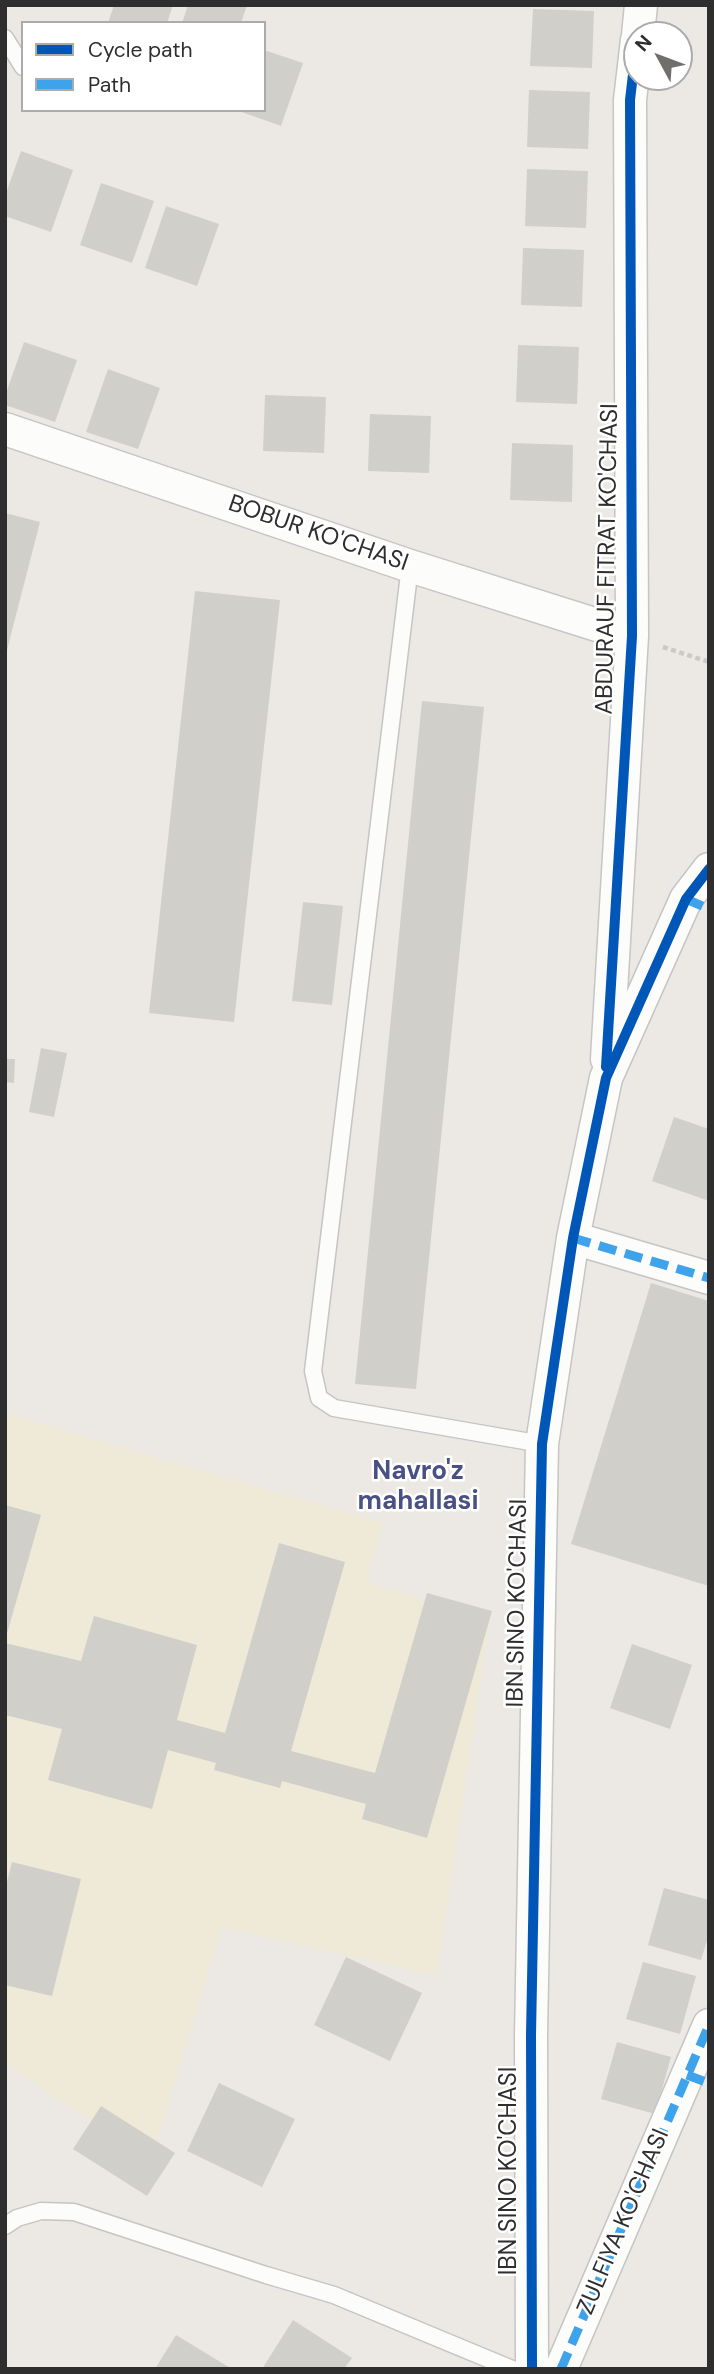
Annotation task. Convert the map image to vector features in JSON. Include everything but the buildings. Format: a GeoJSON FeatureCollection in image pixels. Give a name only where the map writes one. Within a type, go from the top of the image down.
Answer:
{"type":"FeatureCollection","features":[{"type":"Feature","properties":{"kind":"street","name":"ABDURAUF FITRAT KO'CHASI"},"geometry":{"type":"LineString","coordinates":[[606,1078],[632,636],[631,91]]}},
{"type":"Feature","properties":{"kind":"street","name":"BOBUR KO'CHASI"},"geometry":{"type":"LineString","coordinates":[[5,429],[410,566],[632,636]]}},
{"type":"Feature","properties":{"kind":"street","name":"IBN SINO KO'CHASI"},"geometry":{"type":"LineString","coordinates":[[532,2369],[531,2035],[542,1444],[573,1238],[606,1078],[697,904],[709,869]]}},
{"type":"Feature","properties":{"kind":"street"},"geometry":{"type":"LineString","coordinates":[[573,1238],[709,1278]]}},
{"type":"Feature","properties":{"kind":"street","name":"ZULFIYA KO'CHASI"},"geometry":{"type":"LineString","coordinates":[[561,2369],[698,2079],[709,2025]]}},
{"type":"Feature","properties":{"kind":"lane"},"geometry":{"type":"LineString","coordinates":[[5,38],[21,65]]}},
{"type":"Feature","properties":{"kind":"lane"},"geometry":{"type":"LineString","coordinates":[[410,566],[313,1371],[319,1398],[334,1409],[542,1444]]}},
{"type":"Feature","properties":{"kind":"lane"},"geometry":{"type":"LineString","coordinates":[[5,2226],[17,2218],[41,2211],[74,2212],[266,2276],[334,2295],[512,2369]]}},
{"type":"Feature","properties":{"kind":"path"},"geometry":{"type":"LineString","coordinates":[[632,636],[709,662]]}},
{"type":"Feature","properties":{"kind":"shaded area"},"geometry":{"type":"Polygon","coordinates":[[[5,1413],[383,1523],[367,1582],[490,1620],[437,1976],[222,1927],[151,2161],[5,2064],[5,1413]]]}},
{"type":"Feature","properties":{"kind":"marked path"},"geometry":{"type":"LineString","coordinates":[[686,899],[709,909]]}},
{"type":"Feature","properties":{"kind":"marked path"},"geometry":{"type":"LineString","coordinates":[[573,1238],[709,1278]]}},
{"type":"Feature","properties":{"kind":"marked path"},"geometry":{"type":"LineString","coordinates":[[561,2369],[709,2025]]}},
{"type":"Feature","properties":{"kind":"marked path"},"geometry":{"type":"LineString","coordinates":[[687,2075],[709,2083]]}},
{"type":"Feature","properties":{"kind":"cycle path"},"geometry":{"type":"LineString","coordinates":[[606,1067],[632,636],[631,91]]}},
{"type":"Feature","properties":{"kind":"cycle path"},"geometry":{"type":"LineString","coordinates":[[532,2369],[531,2035],[542,1444],[573,1238],[606,1078],[686,899],[709,869]]}},
{"type":"Feature","properties":{"kind":"district","name":"Navro'z mahallasi"},"geometry":{"type":"Point","coordinates":[418,1487]}}]}
